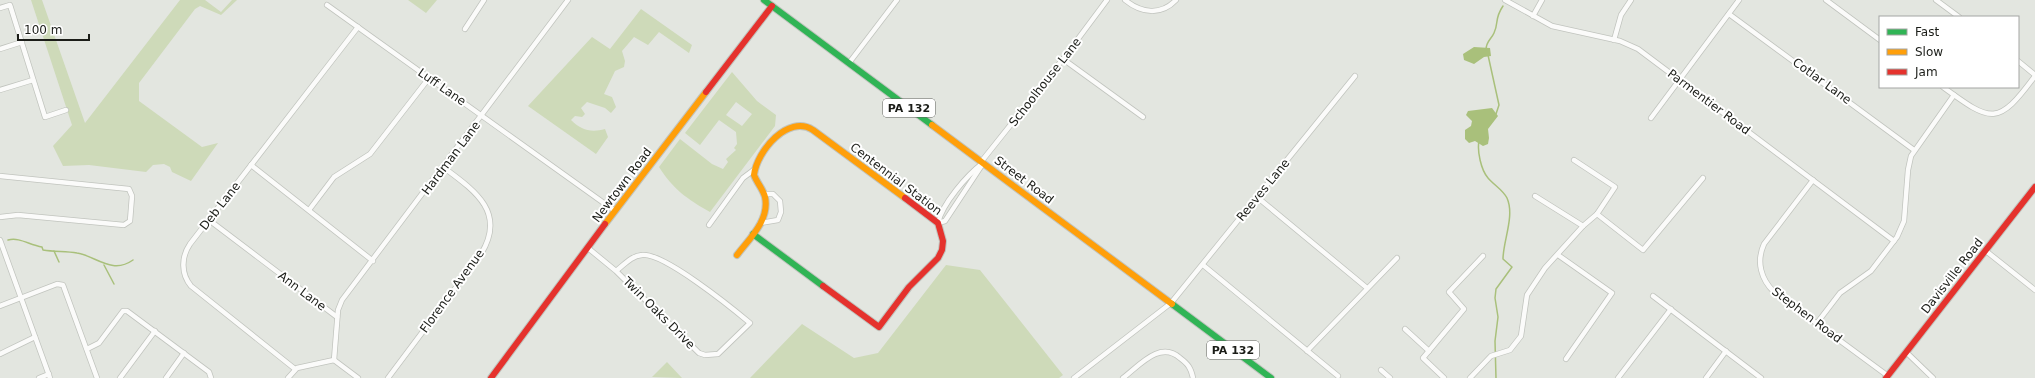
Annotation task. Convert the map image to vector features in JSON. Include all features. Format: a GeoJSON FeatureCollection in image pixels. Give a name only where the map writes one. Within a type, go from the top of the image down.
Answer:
{"type":"FeatureCollection","features":[{"type":"Feature","properties":{"kind":"street"},"geometry":{"type":"LineString","coordinates":[[465,29],[484,0]]}},
{"type":"Feature","properties":{"kind":"street","name":"Hardman Lane"},"geometry":{"type":"LineString","coordinates":[[337,317],[342,300],[373,261],[568,0]]}},
{"type":"Feature","properties":{"kind":"street","name":"Street Road"},"geometry":{"type":"LineString","coordinates":[[764,0],[1271,378]]}},
{"type":"Feature","properties":{"kind":"street"},"geometry":{"type":"LineString","coordinates":[[849,63],[897,0]]}},
{"type":"Feature","properties":{"kind":"street","name":"Schoolhouse Lane"},"geometry":{"type":"LineString","coordinates":[[982,163],[1107,0]]}},
{"type":"Feature","properties":{"kind":"street"},"geometry":{"type":"LineString","coordinates":[[1125,0],[1140,9],[1153,11],[1167,8],[1176,0]]}},
{"type":"Feature","properties":{"kind":"street","name":"Parmentier Road"},"geometry":{"type":"LineString","coordinates":[[1505,0],[1552,26],[1614,40],[1638,48],[1894,241]]}},
{"type":"Feature","properties":{"kind":"street"},"geometry":{"type":"LineString","coordinates":[[1533,16],[1542,0]]}},
{"type":"Feature","properties":{"kind":"street"},"geometry":{"type":"LineString","coordinates":[[1614,40],[1621,16],[1631,0]]}},
{"type":"Feature","properties":{"kind":"street"},"geometry":{"type":"LineString","coordinates":[[1651,118],[1739,0]]}},
{"type":"Feature","properties":{"kind":"street"},"geometry":{"type":"LineString","coordinates":[[1826,0],[1879,39]]}},
{"type":"Feature","properties":{"kind":"street"},"geometry":{"type":"LineString","coordinates":[[1936,0],[1958,16]]}},
{"type":"Feature","properties":{"kind":"street"},"geometry":{"type":"LineString","coordinates":[[0,8],[10,5],[45,117],[66,110]]}},
{"type":"Feature","properties":{"kind":"street","name":"Luff Lane"},"geometry":{"type":"LineString","coordinates":[[327,5],[615,211]]}},
{"type":"Feature","properties":{"kind":"street","name":"Newtown Road"},"geometry":{"type":"LineString","coordinates":[[491,378],[615,211],[772,6]]}},
{"type":"Feature","properties":{"kind":"street","name":"Cotlar Lane"},"geometry":{"type":"LineString","coordinates":[[1729,14],[1914,150]]}},
{"type":"Feature","properties":{"kind":"street","name":"Deb Lane"},"geometry":{"type":"LineString","coordinates":[[295,369],[188,282],[183,265],[185,253],[358,27]]}},
{"type":"Feature","properties":{"kind":"street"},"geometry":{"type":"LineString","coordinates":[[0,49],[22,42]]}},
{"type":"Feature","properties":{"kind":"street"},"geometry":{"type":"LineString","coordinates":[[1063,59],[1142,117]]}},
{"type":"Feature","properties":{"kind":"street"},"geometry":{"type":"LineString","coordinates":[[1944,88],[1977,111],[1997,113],[2013,105],[2035,75],[2019,62]]}},
{"type":"Feature","properties":{"kind":"street","name":"Reeves Lane"},"geometry":{"type":"LineString","coordinates":[[1074,378],[1171,303],[1355,76]]}},
{"type":"Feature","properties":{"kind":"street"},"geometry":{"type":"LineString","coordinates":[[309,210],[334,177],[370,154],[429,78]]}},
{"type":"Feature","properties":{"kind":"street"},"geometry":{"type":"LineString","coordinates":[[0,90],[33,80]]}},
{"type":"Feature","properties":{"kind":"street"},"geometry":{"type":"LineString","coordinates":[[1817,323],[1840,293],[1871,271],[1894,241],[1904,221],[1908,170],[1914,150],[1954,95]]}},
{"type":"Feature","properties":{"kind":"street","name":"Centennial Station"},"geometry":{"type":"LineString","coordinates":[[753,234],[879,327],[908,287],[938,258],[942,250],[943,241],[938,223],[815,132],[800,125],[792,125],[783,131],[756,163],[755,169]]}},
{"type":"Feature","properties":{"kind":"street"},"geometry":{"type":"LineString","coordinates":[[1470,378],[1491,356],[1510,350],[1521,336],[1527,294],[1545,268],[1583,226],[1597,214],[1615,187],[1574,160]]}},
{"type":"Feature","properties":{"kind":"street"},"geometry":{"type":"LineString","coordinates":[[938,223],[945,220],[976,176],[982,163]]}},
{"type":"Feature","properties":{"kind":"street"},"geometry":{"type":"LineString","coordinates":[[938,223],[940,214],[971,172],[982,163]]}},
{"type":"Feature","properties":{"kind":"street"},"geometry":{"type":"LineString","coordinates":[[251,166],[373,261]]}},
{"type":"Feature","properties":{"kind":"street","name":"Florence Avenue"},"geometry":{"type":"LineString","coordinates":[[388,378],[481,254],[487,242],[490,221],[482,200],[473,190],[443,167]]}},
{"type":"Feature","properties":{"kind":"street"},"geometry":{"type":"LineString","coordinates":[[737,255],[753,234],[765,212],[765,194],[754,175],[755,169]]}},
{"type":"Feature","properties":{"kind":"street"},"geometry":{"type":"LineString","coordinates":[[709,225],[743,178],[755,169]]}},
{"type":"Feature","properties":{"kind":"street"},"geometry":{"type":"LineString","coordinates":[[0,176],[129,189],[132,196],[130,221],[127,225],[18,214],[0,217]]}},
{"type":"Feature","properties":{"kind":"street"},"geometry":{"type":"LineString","coordinates":[[1597,214],[1643,250],[1702,178]]}},
{"type":"Feature","properties":{"kind":"street","name":"Stephen Road"},"geometry":{"type":"LineString","coordinates":[[1812,180],[1764,244],[1760,262],[1762,273],[1768,286],[1887,377]]}},
{"type":"Feature","properties":{"kind":"street","name":"Davisville Road"},"geometry":{"type":"LineString","coordinates":[[1887,377],[2035,188]]}},
{"type":"Feature","properties":{"kind":"street"},"geometry":{"type":"LineString","coordinates":[[760,223],[778,220],[781,212],[780,201],[773,194],[765,194]]}},
{"type":"Feature","properties":{"kind":"street"},"geometry":{"type":"LineString","coordinates":[[1536,196],[1583,226]]}},
{"type":"Feature","properties":{"kind":"street"},"geometry":{"type":"LineString","coordinates":[[1257,197],[1367,288]]}},
{"type":"Feature","properties":{"kind":"street","name":"Ann Lane"},"geometry":{"type":"LineString","coordinates":[[209,220],[337,317],[334,360]]}},
{"type":"Feature","properties":{"kind":"street"},"geometry":{"type":"LineString","coordinates":[[0,240],[50,376],[39,378]]}},
{"type":"Feature","properties":{"kind":"street","name":"Twin Oaks Drive"},"geometry":{"type":"LineString","coordinates":[[588,248],[616,271],[692,347],[705,355],[723,352],[750,323],[698,282],[652,256],[643,254],[635,256],[616,271]]}},
{"type":"Feature","properties":{"kind":"street"},"geometry":{"type":"LineString","coordinates":[[1986,251],[2035,290]]}},
{"type":"Feature","properties":{"kind":"street"},"geometry":{"type":"LineString","coordinates":[[1558,255],[1612,293],[1566,359]]}},
{"type":"Feature","properties":{"kind":"street"},"geometry":{"type":"LineString","coordinates":[[1444,378],[1423,358],[1464,309],[1448,292],[1483,256]]}},
{"type":"Feature","properties":{"kind":"street"},"geometry":{"type":"LineString","coordinates":[[1307,351],[1397,258]]}},
{"type":"Feature","properties":{"kind":"street"},"geometry":{"type":"LineString","coordinates":[[1202,265],[1338,376]]}},
{"type":"Feature","properties":{"kind":"street"},"geometry":{"type":"LineString","coordinates":[[0,306],[21,297],[61,284],[65,287],[97,378]]}},
{"type":"Feature","properties":{"kind":"street"},"geometry":{"type":"LineString","coordinates":[[1653,296],[1761,378]]}},
{"type":"Feature","properties":{"kind":"street"},"geometry":{"type":"LineString","coordinates":[[1618,378],[1671,309]]}},
{"type":"Feature","properties":{"kind":"street"},"geometry":{"type":"LineString","coordinates":[[87,349],[99,343],[125,311],[184,353],[211,377]]}},
{"type":"Feature","properties":{"kind":"street"},"geometry":{"type":"LineString","coordinates":[[1405,329],[1429,351]]}},
{"type":"Feature","properties":{"kind":"street"},"geometry":{"type":"LineString","coordinates":[[120,378],[155,331]]}},
{"type":"Feature","properties":{"kind":"street"},"geometry":{"type":"LineString","coordinates":[[0,354],[35,337]]}},
{"type":"Feature","properties":{"kind":"street"},"geometry":{"type":"LineString","coordinates":[[1123,378],[1154,354],[1162,351],[1175,353],[1184,360],[1191,368],[1193,378]]}},
{"type":"Feature","properties":{"kind":"street"},"geometry":{"type":"LineString","coordinates":[[1706,378],[1726,351]]}},
{"type":"Feature","properties":{"kind":"street"},"geometry":{"type":"LineString","coordinates":[[1906,352],[1933,378]]}},
{"type":"Feature","properties":{"kind":"street"},"geometry":{"type":"LineString","coordinates":[[166,378],[184,353]]}},
{"type":"Feature","properties":{"kind":"street"},"geometry":{"type":"LineString","coordinates":[[288,378],[295,369],[334,360],[358,378]]}},
{"type":"Feature","properties":{"kind":"street"},"geometry":{"type":"LineString","coordinates":[[1381,370],[1390,378]]}},
{"type":"Feature","properties":{"kind":"shaded area"},"geometry":{"type":"Polygon","coordinates":[[[31,0],[42,0],[85,123],[180,0],[205,0],[221,12],[232,0],[237,0],[221,15],[200,6],[195,9],[139,83],[139,101],[202,147],[218,143],[191,181],[172,172],[170,167],[164,164],[153,165],[146,172],[89,165],[63,166],[53,146],[72,125],[31,0]]]}},
{"type":"Feature","properties":{"kind":"shaded area"},"geometry":{"type":"Polygon","coordinates":[[[408,0],[437,0],[426,13],[408,0]]]}},
{"type":"Feature","properties":{"kind":"shaded area"},"geometry":{"type":"Polygon","coordinates":[[[641,9],[692,45],[689,53],[659,32],[648,45],[634,37],[622,51],[625,61],[624,67],[615,71],[604,94],[612,97],[616,107],[611,113],[605,108],[587,102],[581,108],[585,114],[582,117],[575,116],[571,120],[586,130],[595,131],[605,129],[608,137],[596,154],[528,106],[592,37],[610,49],[641,9]]]}},
{"type":"Feature","properties":{"kind":"shaded area"},"geometry":{"type":"Polygon","coordinates":[[[1474,47],[1490,48],[1491,56],[1484,57],[1474,64],[1464,60],[1463,54],[1474,47]]]}},
{"type":"Feature","properties":{"kind":"shaded area"},"geometry":{"type":"Polygon","coordinates":[[[732,72],[757,101],[776,115],[775,126],[710,212],[694,203],[681,193],[664,175],[659,167],[680,139],[712,164],[723,169],[728,162],[726,159],[736,150],[734,148],[737,144],[736,132],[719,120],[700,145],[685,133],[732,72]],[[736,102],[726,115],[742,126],[752,114],[736,102]]]}},
{"type":"Feature","properties":{"kind":"shaded area"},"geometry":{"type":"Polygon","coordinates":[[[1492,108],[1498,116],[1488,129],[1488,144],[1483,146],[1475,141],[1469,143],[1465,139],[1465,130],[1471,126],[1472,121],[1466,115],[1468,111],[1492,108]]]}},
{"type":"Feature","properties":{"kind":"shaded area"},"geometry":{"type":"Polygon","coordinates":[[[946,265],[980,270],[1063,375],[1059,378],[750,378],[802,324],[854,358],[878,353],[946,265]]]}},
{"type":"Feature","properties":{"kind":"shaded area"},"geometry":{"type":"Polygon","coordinates":[[[667,362],[682,378],[652,377],[667,362]]]}},
{"type":"Feature","properties":{"kind":"waterway"},"geometry":{"type":"LineString","coordinates":[[1486,50],[1486,47],[1495,30],[1498,14],[1503,6]]}},
{"type":"Feature","properties":{"kind":"waterway"},"geometry":{"type":"LineString","coordinates":[[1488,55],[1499,105],[1496,114]]}},
{"type":"Feature","properties":{"kind":"waterway"},"geometry":{"type":"LineString","coordinates":[[1479,141],[1479,155],[1483,170],[1488,178],[1507,198],[1510,213],[1503,259],[1512,267],[1496,289],[1495,298],[1498,317],[1495,341],[1496,378]]}},
{"type":"Feature","properties":{"kind":"waterway"},"geometry":{"type":"LineString","coordinates":[[8,240],[21,240],[42,247],[43,250],[77,253],[111,265],[118,266],[133,260]]}},
{"type":"Feature","properties":{"kind":"waterway"},"geometry":{"type":"LineString","coordinates":[[54,251],[59,262]]}},
{"type":"Feature","properties":{"kind":"waterway"},"geometry":{"type":"LineString","coordinates":[[104,265],[114,284]]}},
{"type":"Feature","properties":{"kind":"traffic: fast"},"geometry":{"type":"LineString","coordinates":[[764,0],[932,125]]}},
{"type":"Feature","properties":{"kind":"traffic: fast"},"geometry":{"type":"LineString","coordinates":[[753,234],[823,286]]}},
{"type":"Feature","properties":{"kind":"traffic: fast"},"geometry":{"type":"LineString","coordinates":[[1172,304],[1271,378]]}},
{"type":"Feature","properties":{"kind":"traffic: slow"},"geometry":{"type":"LineString","coordinates":[[605,224],[706,92]]}},
{"type":"Feature","properties":{"kind":"traffic: slow"},"geometry":{"type":"LineString","coordinates":[[932,125],[1172,304]]}},
{"type":"Feature","properties":{"kind":"traffic: slow"},"geometry":{"type":"LineString","coordinates":[[737,255],[762,221],[766,205],[763,191],[754,175],[756,166],[767,146],[784,131],[794,127],[803,126],[813,130],[905,198]]}},
{"type":"Feature","properties":{"kind":"traffic: jam"},"geometry":{"type":"LineString","coordinates":[[706,92],[772,6]]}},
{"type":"Feature","properties":{"kind":"traffic: jam"},"geometry":{"type":"LineString","coordinates":[[1886,378],[2035,187]]}},
{"type":"Feature","properties":{"kind":"traffic: jam"},"geometry":{"type":"LineString","coordinates":[[823,286],[879,327],[909,287],[938,258],[942,250],[943,241],[938,223],[905,198]]}},
{"type":"Feature","properties":{"kind":"traffic: jam"},"geometry":{"type":"LineString","coordinates":[[491,378],[605,224]]}}]}
